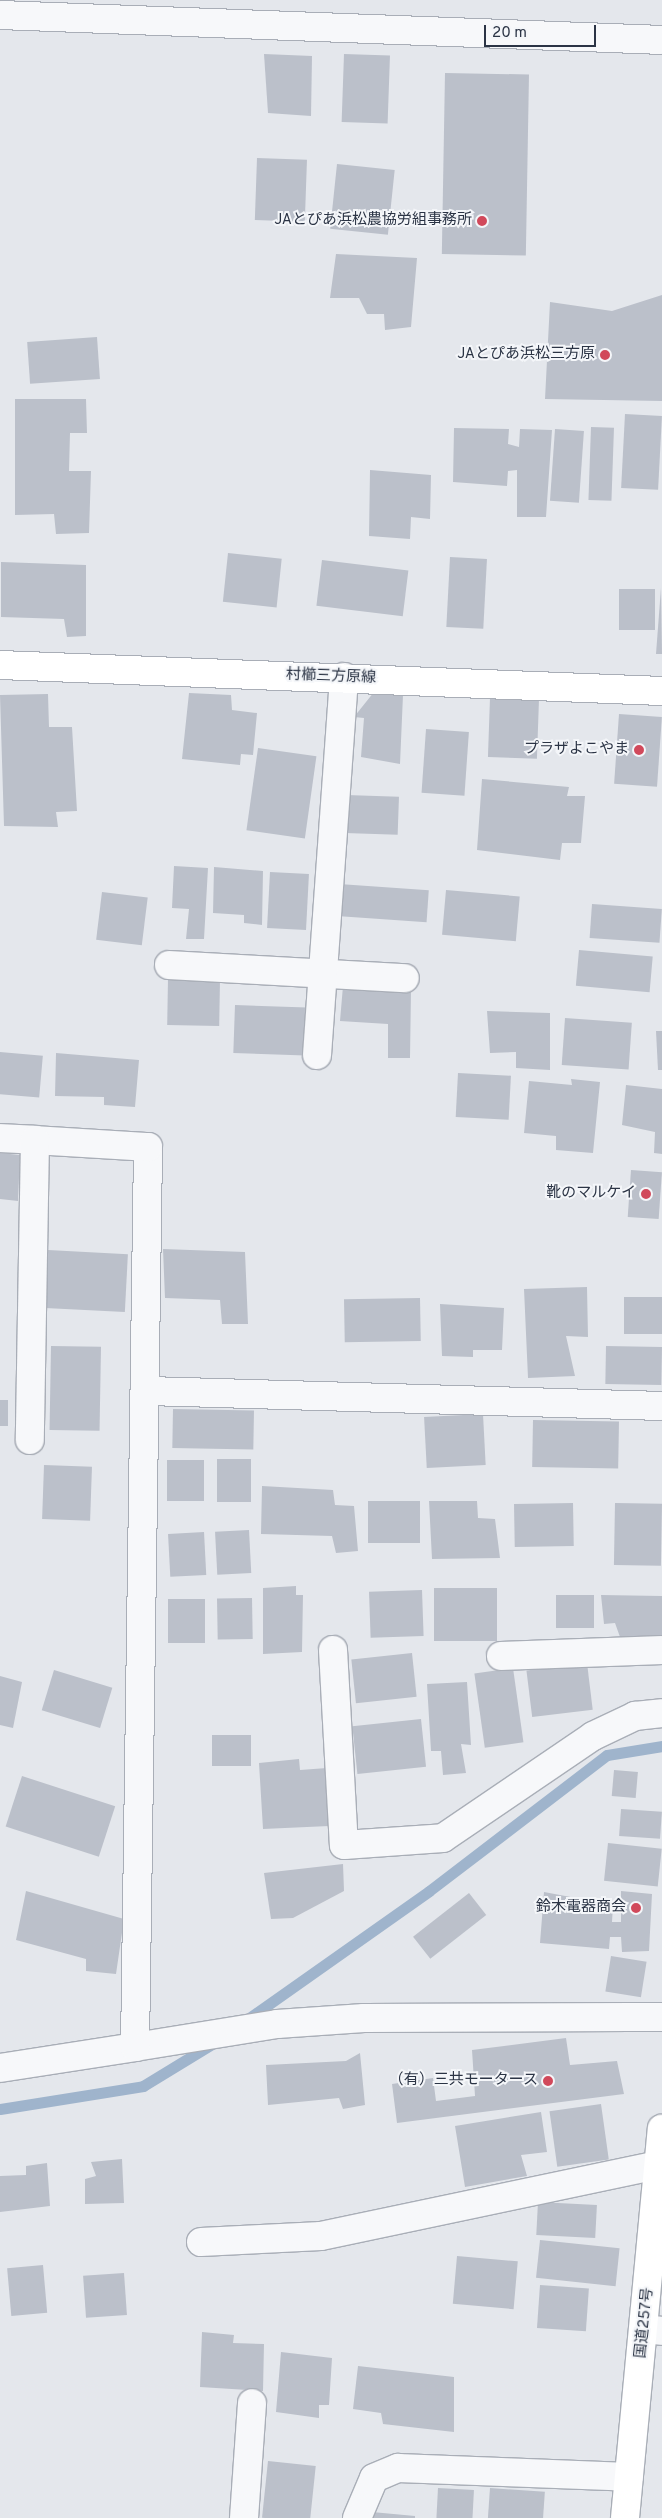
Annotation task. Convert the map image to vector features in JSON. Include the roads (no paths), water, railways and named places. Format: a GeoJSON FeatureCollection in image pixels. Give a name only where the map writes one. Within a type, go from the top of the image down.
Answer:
{"type":"FeatureCollection","features":[{"type":"Feature","properties":{"kind":"main road","name":"村櫛三方原線"},"geometry":{"type":"LineString","coordinates":[[0,665],[344,677],[662,691]]}},
{"type":"Feature","properties":{"kind":"main road","name":"国道257号"},"geometry":{"type":"LineString","coordinates":[[625,2518],[629,2477],[653,2330],[662,2129]]}},
{"type":"Feature","properties":{"kind":"street"},"geometry":{"type":"LineString","coordinates":[[0,15],[662,40]]}},
{"type":"Feature","properties":{"kind":"street"},"geometry":{"type":"LineString","coordinates":[[317,1055],[321,973],[344,677]]}},
{"type":"Feature","properties":{"kind":"street"},"geometry":{"type":"LineString","coordinates":[[169,965],[405,978]]}},
{"type":"Feature","properties":{"kind":"street"},"geometry":{"type":"LineString","coordinates":[[0,1138],[148,1147],[148,1391],[135,2047]]}},
{"type":"Feature","properties":{"kind":"street"},"geometry":{"type":"LineString","coordinates":[[30,1440],[35,1140]]}},
{"type":"Feature","properties":{"kind":"street"},"geometry":{"type":"LineString","coordinates":[[148,1391],[662,1406]]}},
{"type":"Feature","properties":{"kind":"street"},"geometry":{"type":"LineString","coordinates":[[333,1650],[344,1845],[443,1838],[593,1736],[635,1716],[662,1713]]}},
{"type":"Feature","properties":{"kind":"street"},"geometry":{"type":"LineString","coordinates":[[501,1656],[662,1650]]}},
{"type":"Feature","properties":{"kind":"street"},"geometry":{"type":"LineString","coordinates":[[0,2068],[277,2024],[364,2018],[662,2017]]}},
{"type":"Feature","properties":{"kind":"street"},"geometry":{"type":"LineString","coordinates":[[200,2242],[320,2236],[660,2165]]}},
{"type":"Feature","properties":{"kind":"street"},"geometry":{"type":"LineString","coordinates":[[244,2518],[252,2402]]}},
{"type":"Feature","properties":{"kind":"street"},"geometry":{"type":"LineString","coordinates":[[357,2518],[374,2478],[398,2468],[629,2477]]}},
{"type":"Feature","properties":{"kind":"waterway"},"geometry":{"type":"LineString","coordinates":[[245,2021],[429,1891],[607,1755],[662,1746]]}},
{"type":"Feature","properties":{"kind":"waterway"},"geometry":{"type":"LineString","coordinates":[[0,2109],[143,2086],[215,2042]]}},
{"type":"Feature","properties":{"kind":"place","name":"JAとぴあ浜松農協労組事務所"},"geometry":{"type":"Point","coordinates":[482,221]}},
{"type":"Feature","properties":{"kind":"place","name":"JAとぴあ浜松三方原"},"geometry":{"type":"Point","coordinates":[605,355]}},
{"type":"Feature","properties":{"kind":"place","name":"プラザよこやま"},"geometry":{"type":"Point","coordinates":[639,750]}},
{"type":"Feature","properties":{"kind":"place","name":"靴のマルケイ"},"geometry":{"type":"Point","coordinates":[646,1194]}},
{"type":"Feature","properties":{"kind":"place","name":"鈴木電器商会"},"geometry":{"type":"Point","coordinates":[636,1908]}},
{"type":"Feature","properties":{"kind":"place","name":"（有）三共モータース"},"geometry":{"type":"Point","coordinates":[548,2081]}}]}
